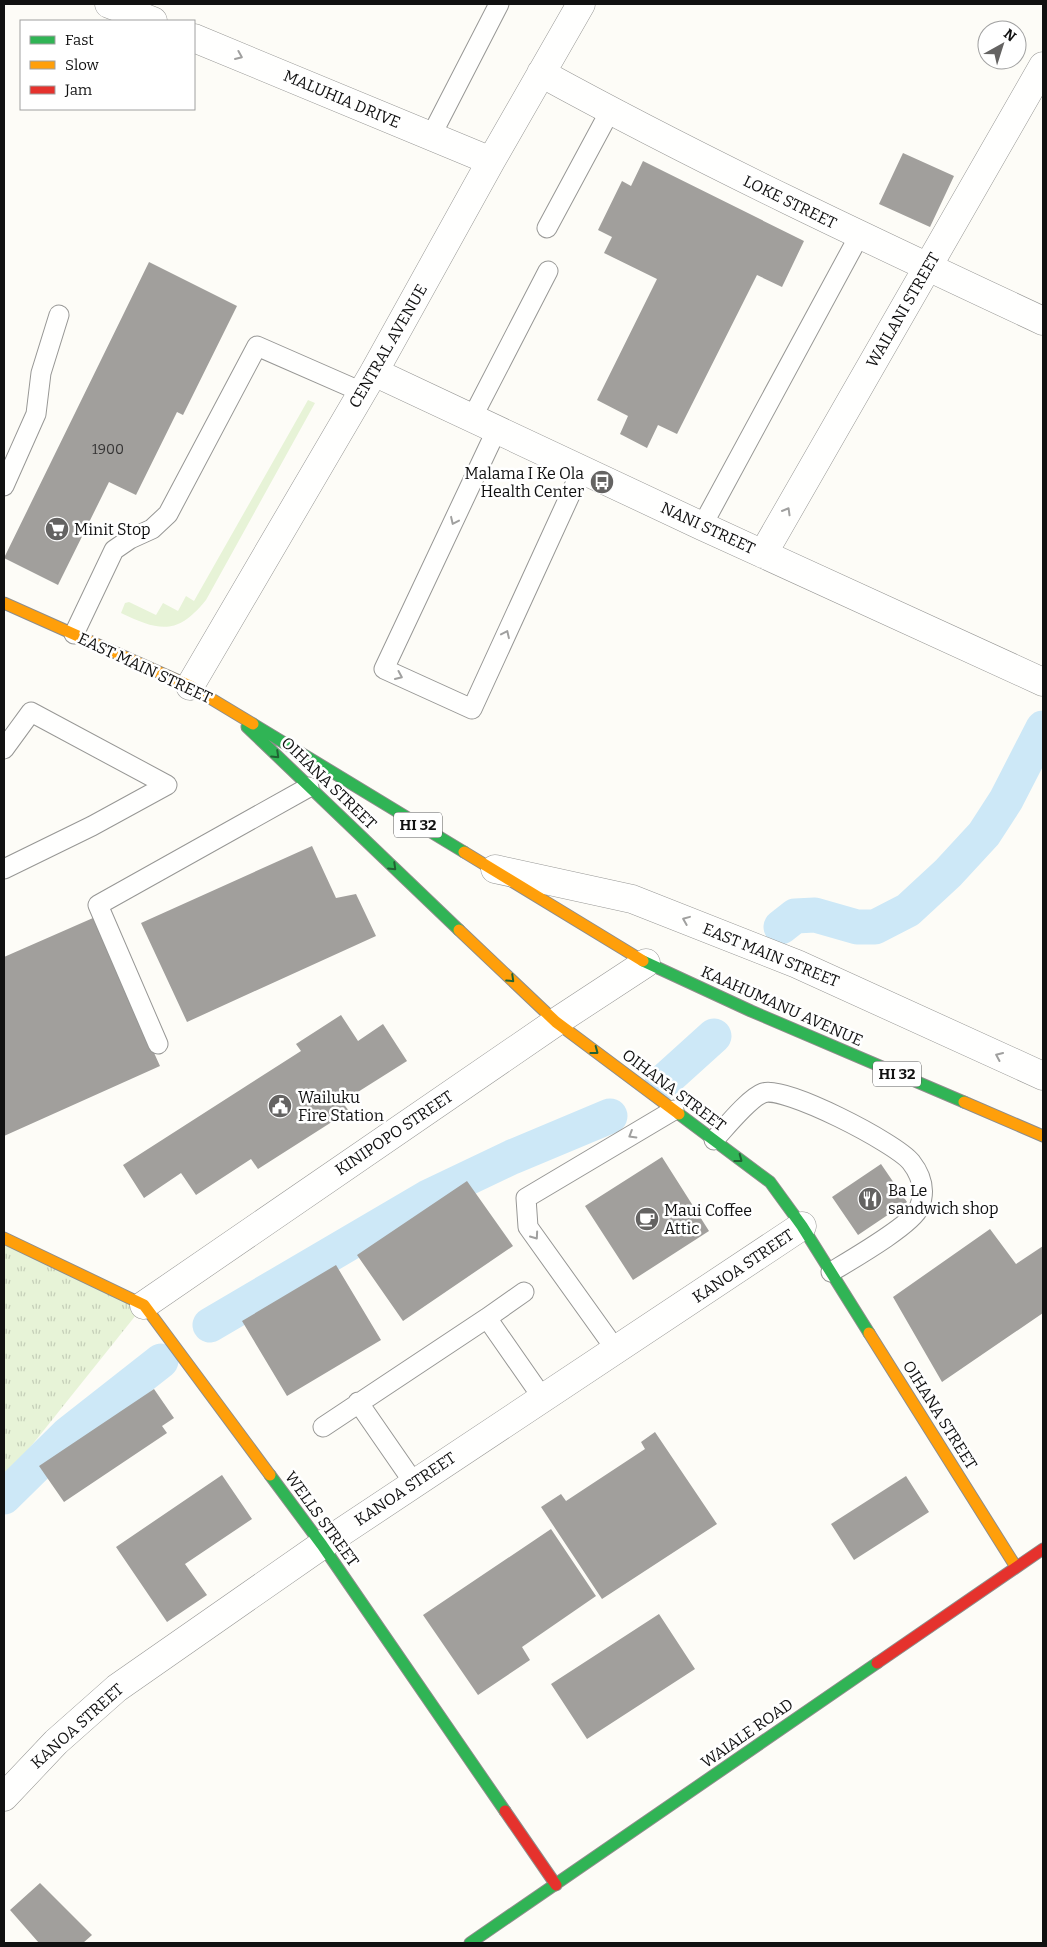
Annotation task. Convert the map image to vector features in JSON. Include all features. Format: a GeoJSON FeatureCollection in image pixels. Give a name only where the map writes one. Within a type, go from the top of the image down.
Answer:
{"type":"FeatureCollection","features":[{"type":"Feature","properties":{"kind":"street"},"geometry":{"type":"LineString","coordinates":[[109,4],[150,20]]}},
{"type":"Feature","properties":{"kind":"street","name":"CENTRAL AVENUE"},"geometry":{"type":"LineString","coordinates":[[190,686],[368,382],[581,4]]}},
{"type":"Feature","properties":{"kind":"street","name":"MALUHIA DRIVE"},"geometry":{"type":"LineString","coordinates":[[195,38],[491,161]]}},
{"type":"Feature","properties":{"kind":"street","name":"WAILANI STREET"},"geometry":{"type":"LineString","coordinates":[[763,554],[1043,66]]}},
{"type":"Feature","properties":{"kind":"street","name":"LOKE STREET"},"geometry":{"type":"LineString","coordinates":[[540,74],[859,236],[1043,321]]}},
{"type":"Feature","properties":{"kind":"street","name":"NANI STREET"},"geometry":{"type":"LineString","coordinates":[[368,382],[485,424],[702,526],[1043,682]]}},
{"type":"Feature","properties":{"kind":"street","name":"EAST MAIN STREET"},"geometry":{"type":"LineString","coordinates":[[4,603],[190,686],[646,963]]}},
{"type":"Feature","properties":{"kind":"street","name":"OIHANA STREET"},"geometry":{"type":"LineString","coordinates":[[228,709],[556,1022],[770,1182],[802,1226],[1016,1567]]}},
{"type":"Feature","properties":{"kind":"street","name":"EAST MAIN STREET"},"geometry":{"type":"LineString","coordinates":[[488,867],[632,899],[797,964],[1043,1076]]}},
{"type":"Feature","properties":{"kind":"street","name":"KINIPOPO STREET"},"geometry":{"type":"LineString","coordinates":[[144,1305],[556,1022],[646,963]]}},
{"type":"Feature","properties":{"kind":"street","name":"KAAHUMANU AVENUE"},"geometry":{"type":"LineString","coordinates":[[646,963],[751,1011],[1043,1136]]}},
{"type":"Feature","properties":{"kind":"street","name":"KANOA STREET"},"geometry":{"type":"LineString","coordinates":[[4,1797],[56,1742],[117,1688],[322,1545],[802,1226]]}},
{"type":"Feature","properties":{"kind":"street","name":"WELLS STREET"},"geometry":{"type":"LineString","coordinates":[[4,1238],[144,1305],[322,1545],[556,1885]]}},
{"type":"Feature","properties":{"kind":"street","name":"WAIALE ROAD"},"geometry":{"type":"LineString","coordinates":[[470,1943],[1043,1549]]}},
{"type":"Feature","properties":{"kind":"lane"},"geometry":{"type":"LineString","coordinates":[[431,136],[499,4]]}},
{"type":"Feature","properties":{"kind":"lane"},"geometry":{"type":"LineString","coordinates":[[547,228],[610,111]]}},
{"type":"Feature","properties":{"kind":"lane"},"geometry":{"type":"LineString","coordinates":[[702,526],[859,236]]}},
{"type":"Feature","properties":{"kind":"lane"},"geometry":{"type":"LineString","coordinates":[[548,271],[384,669],[472,709],[582,469]]}},
{"type":"Feature","properties":{"kind":"lane"},"geometry":{"type":"LineString","coordinates":[[4,486],[36,414],[41,373],[59,315]]}},
{"type":"Feature","properties":{"kind":"lane"},"geometry":{"type":"LineString","coordinates":[[74,634],[114,550],[130,539],[152,529],[168,514],[257,346],[368,382]]}},
{"type":"Feature","properties":{"kind":"lane"},"geometry":{"type":"LineString","coordinates":[[4,749],[31,712],[167,785],[92,826],[4,869]]}},
{"type":"Feature","properties":{"kind":"lane"},"geometry":{"type":"LineString","coordinates":[[158,1044],[98,906],[309,787]]}},
{"type":"Feature","properties":{"kind":"lane"},"geometry":{"type":"LineString","coordinates":[[714,1140],[753,1099],[764,1092],[778,1093],[828,1112],[878,1137],[911,1162],[921,1178],[924,1194],[918,1210],[889,1235],[831,1272]]}},
{"type":"Feature","properties":{"kind":"lane"},"geometry":{"type":"LineString","coordinates":[[616,1350],[528,1227],[526,1198],[674,1110]]}},
{"type":"Feature","properties":{"kind":"lane"},"geometry":{"type":"LineString","coordinates":[[323,1427],[524,1292]]}},
{"type":"Feature","properties":{"kind":"lane"},"geometry":{"type":"LineString","coordinates":[[487,1318],[542,1397]]}},
{"type":"Feature","properties":{"kind":"lane"},"geometry":{"type":"LineString","coordinates":[[358,1402],[414,1483]]}},
{"type":"Feature","properties":{"kind":"green space"},"geometry":{"type":"Polygon","coordinates":[[[308,400],[315,403],[206,600],[196,612],[186,620],[167,627],[146,624],[121,613],[125,603],[129,602],[156,615],[163,603],[178,611],[186,596],[194,601],[308,400]]]}},
{"type":"Feature","properties":{"kind":"green space"},"geometry":{"type":"Polygon","coordinates":[[[4,1238],[144,1305],[4,1480],[4,1238]]]}},
{"type":"Feature","properties":{"kind":"building"},"geometry":{"type":"Polygon","coordinates":[[[903,153],[954,176],[930,227],[879,204],[903,153]]]}},
{"type":"Feature","properties":{"kind":"building"},"geometry":{"type":"Polygon","coordinates":[[[643,161],[804,241],[782,287],[757,275],[677,434],[658,425],[647,448],[620,434],[628,416],[597,400],[657,279],[604,253],[612,237],[598,230],[622,181],[631,186],[643,161]]]}},
{"type":"Feature","properties":{"kind":"building"},"geometry":{"type":"Polygon","coordinates":[[[149,262],[237,306],[183,415],[177,412],[136,495],[109,482],[58,585],[4,558],[149,262]]]}},
{"type":"Feature","properties":{"kind":"building"},"geometry":{"type":"Polygon","coordinates":[[[312,846],[336,898],[356,894],[376,936],[187,1022],[141,923],[312,846]]]}},
{"type":"Feature","properties":{"kind":"building"},"geometry":{"type":"Polygon","coordinates":[[[93,918],[160,1066],[4,1136],[4,957],[93,918]]]}},
{"type":"Feature","properties":{"kind":"building","name":"Wailuku Fire Station"},"geometry":{"type":"Polygon","coordinates":[[[341,1015],[358,1041],[383,1024],[407,1061],[342,1102],[349,1111],[258,1169],[251,1159],[196,1195],[181,1173],[144,1198],[123,1165],[301,1051],[296,1044],[341,1015]]]}},
{"type":"Feature","properties":{"kind":"building","name":"Maui Coffee Attic"},"geometry":{"type":"Polygon","coordinates":[[[662,1157],[709,1231],[633,1280],[585,1206],[662,1157]]]}},
{"type":"Feature","properties":{"kind":"building","name":"Ba Le sandwich shop"},"geometry":{"type":"Polygon","coordinates":[[[881,1164],[907,1202],[858,1235],[832,1197],[881,1164]]]}},
{"type":"Feature","properties":{"kind":"building"},"geometry":{"type":"Polygon","coordinates":[[[467,1181],[513,1246],[403,1321],[357,1255],[467,1181]]]}},
{"type":"Feature","properties":{"kind":"building"},"geometry":{"type":"Polygon","coordinates":[[[990,1229],[1016,1264],[1043,1246],[1043,1313],[942,1382],[893,1297],[990,1229]]]}},
{"type":"Feature","properties":{"kind":"building"},"geometry":{"type":"Polygon","coordinates":[[[336,1265],[381,1340],[287,1396],[242,1321],[336,1265]]]}},
{"type":"Feature","properties":{"kind":"building"},"geometry":{"type":"Polygon","coordinates":[[[154,1389],[174,1418],[162,1426],[167,1433],[64,1502],[39,1466],[154,1389]]]}},
{"type":"Feature","properties":{"kind":"building"},"geometry":{"type":"Polygon","coordinates":[[[655,1432],[717,1524],[602,1599],[541,1507],[561,1494],[566,1501],[645,1449],[641,1442],[655,1432]]]}},
{"type":"Feature","properties":{"kind":"building"},"geometry":{"type":"Polygon","coordinates":[[[222,1475],[252,1519],[185,1564],[207,1595],[167,1622],[116,1547],[222,1475]]]}},
{"type":"Feature","properties":{"kind":"building"},"geometry":{"type":"Polygon","coordinates":[[[906,1476],[929,1512],[854,1560],[831,1524],[906,1476]]]}},
{"type":"Feature","properties":{"kind":"building"},"geometry":{"type":"Polygon","coordinates":[[[551,1529],[596,1596],[522,1647],[530,1660],[478,1695],[423,1615],[551,1529]]]}},
{"type":"Feature","properties":{"kind":"building"},"geometry":{"type":"Polygon","coordinates":[[[659,1614],[695,1669],[587,1739],[551,1684],[659,1614]]]}},
{"type":"Feature","properties":{"kind":"building"},"geometry":{"type":"Polygon","coordinates":[[[40,1883],[92,1935],[83,1943],[39,1943],[10,1910],[40,1883]]]}},
{"type":"Feature","properties":{"kind":"waterway"},"geometry":{"type":"LineString","coordinates":[[781,927],[795,916],[815,915],[857,927],[875,927],[908,910],[948,873],[984,834],[1006,800],[1043,728]]}},
{"type":"Feature","properties":{"kind":"waterway"},"geometry":{"type":"LineString","coordinates":[[662,1083],[714,1036]]}},
{"type":"Feature","properties":{"kind":"waterway"},"geometry":{"type":"LineString","coordinates":[[210,1325],[428,1197],[512,1157],[610,1116]]}},
{"type":"Feature","properties":{"kind":"waterway"},"geometry":{"type":"LineString","coordinates":[[4,1497],[68,1434],[161,1361]]}},
{"type":"Feature","properties":{"kind":"traffic: fast"},"geometry":{"type":"LineString","coordinates":[[253,724],[464,852]]}},
{"type":"Feature","properties":{"kind":"traffic: fast"},"geometry":{"type":"LineString","coordinates":[[247,727],[459,930]]}},
{"type":"Feature","properties":{"kind":"traffic: fast"},"geometry":{"type":"LineString","coordinates":[[643,961],[751,1011],[964,1102]]}},
{"type":"Feature","properties":{"kind":"traffic: fast"},"geometry":{"type":"LineString","coordinates":[[679,1114],[770,1182],[802,1226],[869,1333]]}},
{"type":"Feature","properties":{"kind":"traffic: fast"},"geometry":{"type":"LineString","coordinates":[[270,1475],[322,1545],[505,1811]]}},
{"type":"Feature","properties":{"kind":"traffic: fast"},"geometry":{"type":"LineString","coordinates":[[470,1943],[877,1663]]}},
{"type":"Feature","properties":{"kind":"traffic: slow"},"geometry":{"type":"LineString","coordinates":[[4,603],[190,686],[253,724]]}},
{"type":"Feature","properties":{"kind":"traffic: slow"},"geometry":{"type":"LineString","coordinates":[[464,852],[643,961]]}},
{"type":"Feature","properties":{"kind":"traffic: slow"},"geometry":{"type":"LineString","coordinates":[[459,930],[556,1022],[679,1114]]}},
{"type":"Feature","properties":{"kind":"traffic: slow"},"geometry":{"type":"LineString","coordinates":[[964,1102],[1043,1136]]}},
{"type":"Feature","properties":{"kind":"traffic: slow"},"geometry":{"type":"LineString","coordinates":[[4,1238],[144,1305],[270,1475]]}},
{"type":"Feature","properties":{"kind":"traffic: slow"},"geometry":{"type":"LineString","coordinates":[[869,1333],[1016,1567]]}},
{"type":"Feature","properties":{"kind":"traffic: jam"},"geometry":{"type":"LineString","coordinates":[[877,1663],[1043,1549]]}},
{"type":"Feature","properties":{"kind":"traffic: jam"},"geometry":{"type":"LineString","coordinates":[[505,1811],[556,1885]]}},
{"type":"Feature","properties":{"kind":"place","name":"Malama I Ke Ola Health Center"},"geometry":{"type":"Point","coordinates":[602,482]}},
{"type":"Feature","properties":{"kind":"place","name":"Minit Stop"},"geometry":{"type":"Point","coordinates":[57,529]}},
{"type":"Feature","properties":{"kind":"place","name":"Wailuku Fire Station"},"geometry":{"type":"Point","coordinates":[280,1106]}},
{"type":"Feature","properties":{"kind":"place","name":"Ba Le sandwich shop"},"geometry":{"type":"Point","coordinates":[870,1199]}},
{"type":"Feature","properties":{"kind":"place","name":"Maui Coffee Attic"},"geometry":{"type":"Point","coordinates":[647,1219]}}]}
